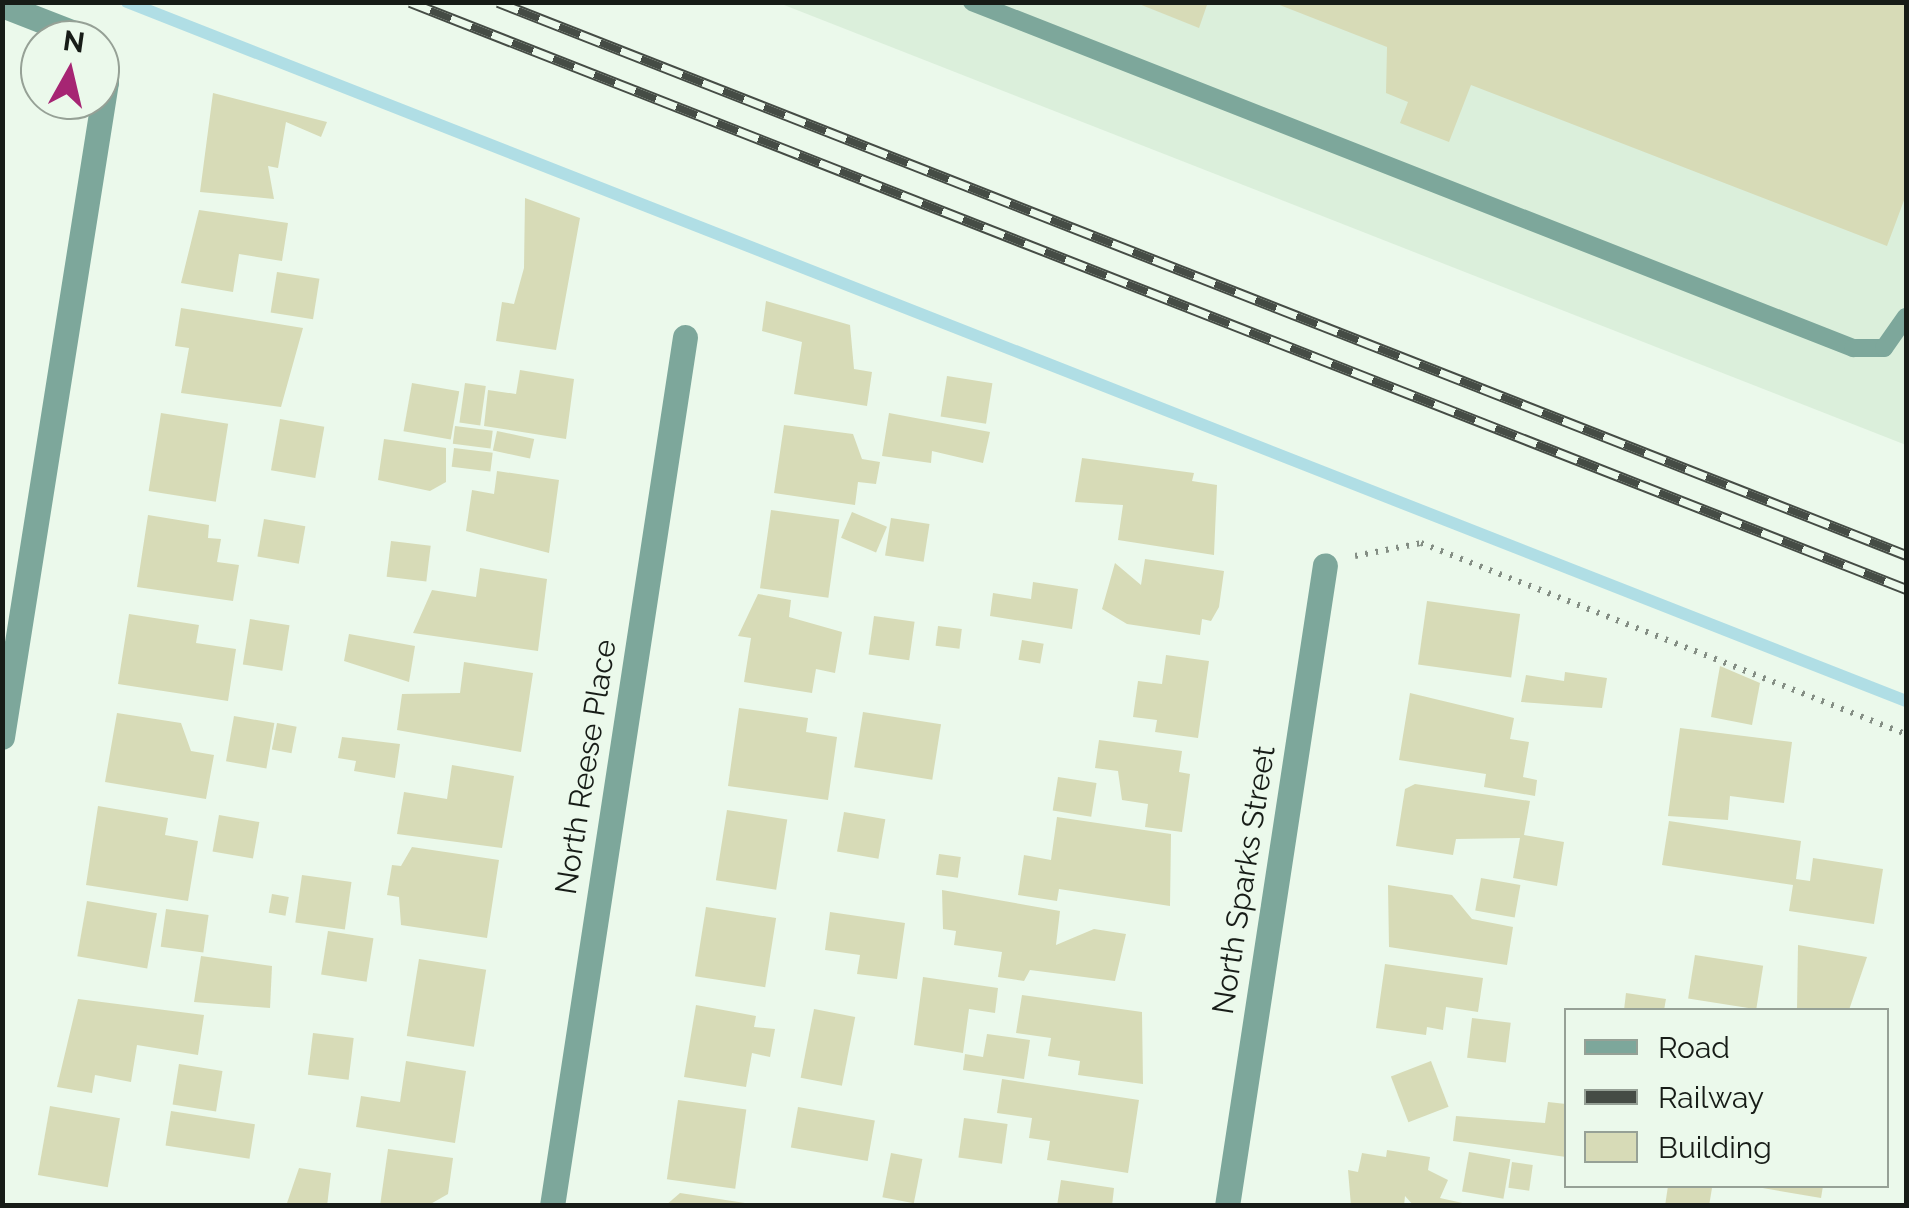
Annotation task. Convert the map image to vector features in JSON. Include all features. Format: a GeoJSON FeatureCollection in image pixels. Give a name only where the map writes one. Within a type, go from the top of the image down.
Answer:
{"type":"FeatureCollection","features":[{"type":"Feature","properties":{"kind":"street"},"geometry":{"type":"LineString","coordinates":[[2,5],[41,20]]}},
{"type":"Feature","properties":{"kind":"street"},"geometry":{"type":"LineString","coordinates":[[2,737],[100,120]]}},
{"type":"Feature","properties":{"kind":"street","name":"North Reese Place"},"geometry":{"type":"LineString","coordinates":[[552,1206],[685,338]]}},
{"type":"Feature","properties":{"kind":"street","name":"North Sparks Street"},"geometry":{"type":"LineString","coordinates":[[1227,1206],[1325,565]]}},
{"type":"Feature","properties":{"kind":"lane"},"geometry":{"type":"LineString","coordinates":[[972,2],[1852,348],[1884,348],[1906,317]]}},
{"type":"Feature","properties":{"kind":"path"},"geometry":{"type":"LineString","coordinates":[[1325,565],[1421,544],[1906,734]]}},
{"type":"Feature","properties":{"kind":"shaded area"},"geometry":{"type":"Polygon","coordinates":[[[779,3],[1906,3],[1906,445],[779,3]]]}},
{"type":"Feature","properties":{"kind":"building"},"geometry":{"type":"Polygon","coordinates":[[[1134,2],[1208,2],[1199,28],[1134,2]]]}},
{"type":"Feature","properties":{"kind":"building"},"geometry":{"type":"Polygon","coordinates":[[[1272,2],[1906,2],[1906,195],[1887,246],[1471,85],[1449,142],[1400,123],[1408,102],[1386,93],[1387,47],[1272,2]]]}},
{"type":"Feature","properties":{"kind":"building"},"geometry":{"type":"Polygon","coordinates":[[[213,93],[327,122],[321,137],[286,122],[278,168],[268,166],[274,199],[200,192],[213,93]]]}},
{"type":"Feature","properties":{"kind":"building"},"geometry":{"type":"Polygon","coordinates":[[[525,198],[580,218],[556,350],[496,341],[502,302],[514,304],[524,268],[525,198]]]}},
{"type":"Feature","properties":{"kind":"building"},"geometry":{"type":"Polygon","coordinates":[[[199,210],[288,223],[282,261],[239,254],[233,292],[181,283],[199,210]]]}},
{"type":"Feature","properties":{"kind":"building"},"geometry":{"type":"Polygon","coordinates":[[[277,272],[319,279],[313,319],[271,312],[277,272]]]}},
{"type":"Feature","properties":{"kind":"building"},"geometry":{"type":"Polygon","coordinates":[[[766,301],[850,325],[854,369],[872,372],[867,406],[794,394],[802,342],[762,331],[766,301]]]}},
{"type":"Feature","properties":{"kind":"building"},"geometry":{"type":"Polygon","coordinates":[[[181,308],[303,328],[281,407],[181,393],[189,348],[175,346],[181,308]]]}},
{"type":"Feature","properties":{"kind":"building"},"geometry":{"type":"Polygon","coordinates":[[[520,370],[574,379],[566,439],[484,426],[488,390],[516,394],[520,370]]]}},
{"type":"Feature","properties":{"kind":"building"},"geometry":{"type":"Polygon","coordinates":[[[947,376],[992,383],[986,424],[941,416],[947,376]]]}},
{"type":"Feature","properties":{"kind":"building"},"geometry":{"type":"Polygon","coordinates":[[[412,383],[459,391],[451,440],[403,431],[412,383]]]}},
{"type":"Feature","properties":{"kind":"building"},"geometry":{"type":"Polygon","coordinates":[[[465,383],[486,386],[480,426],[459,423],[465,383]]]}},
{"type":"Feature","properties":{"kind":"building"},"geometry":{"type":"Polygon","coordinates":[[[161,413],[228,424],[216,502],[149,491],[161,413]]]}},
{"type":"Feature","properties":{"kind":"building"},"geometry":{"type":"Polygon","coordinates":[[[889,413],[990,432],[983,463],[932,451],[931,463],[882,456],[889,413]]]}},
{"type":"Feature","properties":{"kind":"building"},"geometry":{"type":"Polygon","coordinates":[[[280,419],[324,427],[315,478],[271,470],[280,419]]]}},
{"type":"Feature","properties":{"kind":"building"},"geometry":{"type":"Polygon","coordinates":[[[784,425],[853,434],[862,459],[880,462],[876,484],[858,482],[855,505],[774,493],[784,425]]]}},
{"type":"Feature","properties":{"kind":"building"},"geometry":{"type":"Polygon","coordinates":[[[455,426],[493,431],[491,448],[453,444],[455,426]]]}},
{"type":"Feature","properties":{"kind":"building"},"geometry":{"type":"Polygon","coordinates":[[[497,431],[534,439],[530,458],[493,451],[497,431]]]}},
{"type":"Feature","properties":{"kind":"building"},"geometry":{"type":"Polygon","coordinates":[[[384,439],[446,448],[446,482],[430,491],[378,480],[384,439]]]}},
{"type":"Feature","properties":{"kind":"building"},"geometry":{"type":"Polygon","coordinates":[[[454,448],[493,453],[490,472],[452,467],[454,448]]]}},
{"type":"Feature","properties":{"kind":"building"},"geometry":{"type":"Polygon","coordinates":[[[1082,458],[1194,473],[1192,481],[1217,485],[1214,555],[1118,540],[1123,505],[1075,502],[1082,458]]]}},
{"type":"Feature","properties":{"kind":"building"},"geometry":{"type":"Polygon","coordinates":[[[497,471],[559,480],[549,553],[466,531],[472,490],[494,494],[497,471]]]}},
{"type":"Feature","properties":{"kind":"building"},"geometry":{"type":"Polygon","coordinates":[[[771,510],[839,520],[828,598],[760,588],[771,510]]]}},
{"type":"Feature","properties":{"kind":"building"},"geometry":{"type":"Polygon","coordinates":[[[852,512],[887,527],[876,553],[841,538],[852,512]]]}},
{"type":"Feature","properties":{"kind":"building"},"geometry":{"type":"Polygon","coordinates":[[[148,515],[209,525],[208,538],[221,539],[217,562],[239,565],[233,601],[137,587],[148,515]]]}},
{"type":"Feature","properties":{"kind":"building"},"geometry":{"type":"Polygon","coordinates":[[[891,518],[930,524],[924,562],[885,556],[891,518]]]}},
{"type":"Feature","properties":{"kind":"building"},"geometry":{"type":"Polygon","coordinates":[[[264,519],[305,526],[299,564],[257,556],[264,519]]]}},
{"type":"Feature","properties":{"kind":"building"},"geometry":{"type":"Polygon","coordinates":[[[391,541],[431,546],[426,582],[387,577],[391,541]]]}},
{"type":"Feature","properties":{"kind":"building"},"geometry":{"type":"Polygon","coordinates":[[[1145,559],[1224,571],[1219,607],[1211,621],[1202,619],[1200,635],[1127,624],[1102,609],[1115,563],[1141,585],[1145,559]]]}},
{"type":"Feature","properties":{"kind":"building"},"geometry":{"type":"Polygon","coordinates":[[[480,568],[547,579],[538,651],[413,633],[432,590],[476,597],[480,568]]]}},
{"type":"Feature","properties":{"kind":"building"},"geometry":{"type":"Polygon","coordinates":[[[1033,582],[1078,589],[1072,629],[990,616],[993,593],[1031,599],[1033,582]]]}},
{"type":"Feature","properties":{"kind":"building"},"geometry":{"type":"Polygon","coordinates":[[[758,594],[791,600],[789,617],[842,632],[835,673],[816,669],[812,693],[744,682],[751,638],[738,636],[758,594]]]}},
{"type":"Feature","properties":{"kind":"building"},"geometry":{"type":"Polygon","coordinates":[[[1427,601],[1520,614],[1511,677],[1418,664],[1427,601]]]}},
{"type":"Feature","properties":{"kind":"building"},"geometry":{"type":"Polygon","coordinates":[[[129,614],[199,625],[196,643],[236,649],[228,701],[118,684],[129,614]]]}},
{"type":"Feature","properties":{"kind":"building"},"geometry":{"type":"Polygon","coordinates":[[[874,616],[915,622],[909,660],[869,655],[874,616]]]}},
{"type":"Feature","properties":{"kind":"building"},"geometry":{"type":"Polygon","coordinates":[[[250,619],[290,625],[282,671],[243,664],[250,619]]]}},
{"type":"Feature","properties":{"kind":"building"},"geometry":{"type":"Polygon","coordinates":[[[938,626],[962,629],[959,649],[936,646],[938,626]]]}},
{"type":"Feature","properties":{"kind":"building"},"geometry":{"type":"Polygon","coordinates":[[[349,634],[415,646],[409,682],[344,661],[349,634]]]}},
{"type":"Feature","properties":{"kind":"building"},"geometry":{"type":"Polygon","coordinates":[[[1022,640],[1044,644],[1040,664],[1019,660],[1022,640]]]}},
{"type":"Feature","properties":{"kind":"building"},"geometry":{"type":"Polygon","coordinates":[[[1166,655],[1209,661],[1198,738],[1155,732],[1157,720],[1133,717],[1138,681],[1162,684],[1166,655]]]}},
{"type":"Feature","properties":{"kind":"building"},"geometry":{"type":"Polygon","coordinates":[[[464,662],[533,673],[521,752],[397,730],[402,694],[460,693],[464,662]]]}},
{"type":"Feature","properties":{"kind":"building"},"geometry":{"type":"Polygon","coordinates":[[[1720,666],[1760,683],[1752,725],[1711,717],[1720,666]]]}},
{"type":"Feature","properties":{"kind":"building"},"geometry":{"type":"Polygon","coordinates":[[[1565,672],[1607,678],[1602,708],[1521,702],[1526,675],[1564,681],[1565,672]]]}},
{"type":"Feature","properties":{"kind":"building"},"geometry":{"type":"Polygon","coordinates":[[[1410,693],[1514,718],[1510,739],[1529,742],[1523,777],[1537,780],[1535,796],[1484,787],[1486,774],[1399,760],[1410,693]]]}},
{"type":"Feature","properties":{"kind":"building"},"geometry":{"type":"Polygon","coordinates":[[[739,708],[808,718],[806,732],[837,737],[828,800],[728,786],[739,708]]]}},
{"type":"Feature","properties":{"kind":"building"},"geometry":{"type":"Polygon","coordinates":[[[863,712],[941,724],[932,780],[854,767],[863,712]]]}},
{"type":"Feature","properties":{"kind":"building"},"geometry":{"type":"Polygon","coordinates":[[[117,713],[181,723],[191,751],[214,755],[206,799],[105,782],[117,713]]]}},
{"type":"Feature","properties":{"kind":"building"},"geometry":{"type":"Polygon","coordinates":[[[234,716],[274,723],[266,768],[226,761],[234,716]]]}},
{"type":"Feature","properties":{"kind":"building"},"geometry":{"type":"Polygon","coordinates":[[[277,723],[297,727],[291,753],[272,750],[277,723]]]}},
{"type":"Feature","properties":{"kind":"building"},"geometry":{"type":"Polygon","coordinates":[[[1680,728],[1792,742],[1784,803],[1730,796],[1728,820],[1668,816],[1680,728]]]}},
{"type":"Feature","properties":{"kind":"building"},"geometry":{"type":"Polygon","coordinates":[[[342,737],[400,744],[395,778],[354,771],[356,761],[338,758],[342,737]]]}},
{"type":"Feature","properties":{"kind":"building"},"geometry":{"type":"Polygon","coordinates":[[[1099,740],[1182,751],[1179,772],[1190,774],[1182,832],[1145,827],[1148,804],[1122,800],[1118,771],[1095,768],[1099,740]]]}},
{"type":"Feature","properties":{"kind":"building"},"geometry":{"type":"Polygon","coordinates":[[[452,765],[514,776],[502,848],[397,834],[404,792],[447,799],[452,765]]]}},
{"type":"Feature","properties":{"kind":"building"},"geometry":{"type":"Polygon","coordinates":[[[1058,777],[1097,783],[1091,817],[1053,811],[1058,777]]]}},
{"type":"Feature","properties":{"kind":"building"},"geometry":{"type":"Polygon","coordinates":[[[1415,784],[1530,801],[1524,835],[1564,842],[1557,886],[1513,878],[1520,838],[1456,839],[1453,855],[1396,846],[1405,789],[1415,784]]]}},
{"type":"Feature","properties":{"kind":"building"},"geometry":{"type":"Polygon","coordinates":[[[98,806],[168,818],[165,835],[198,841],[188,901],[86,885],[98,806]]]}},
{"type":"Feature","properties":{"kind":"building"},"geometry":{"type":"Polygon","coordinates":[[[727,810],[787,820],[776,890],[716,880],[727,810]]]}},
{"type":"Feature","properties":{"kind":"building"},"geometry":{"type":"Polygon","coordinates":[[[844,812],[885,819],[878,859],[837,851],[844,812]]]}},
{"type":"Feature","properties":{"kind":"building"},"geometry":{"type":"Polygon","coordinates":[[[219,815],[259,822],[253,859],[213,851],[219,815]]]}},
{"type":"Feature","properties":{"kind":"building"},"geometry":{"type":"Polygon","coordinates":[[[1057,817],[1171,834],[1170,906],[1059,889],[1057,901],[1018,895],[1024,855],[1051,860],[1057,817]]]}},
{"type":"Feature","properties":{"kind":"building"},"geometry":{"type":"Polygon","coordinates":[[[1669,821],[1801,841],[1796,879],[1810,881],[1813,858],[1883,869],[1874,924],[1789,911],[1793,885],[1662,865],[1669,821]]]}},
{"type":"Feature","properties":{"kind":"building"},"geometry":{"type":"Polygon","coordinates":[[[412,847],[499,860],[487,938],[401,925],[399,897],[387,895],[392,865],[401,866],[412,847]]]}},
{"type":"Feature","properties":{"kind":"building"},"geometry":{"type":"Polygon","coordinates":[[[939,854],[961,857],[958,878],[936,875],[939,854]]]}},
{"type":"Feature","properties":{"kind":"building"},"geometry":{"type":"Polygon","coordinates":[[[302,875],[352,882],[345,929],[295,923],[302,875]]]}},
{"type":"Feature","properties":{"kind":"building"},"geometry":{"type":"Polygon","coordinates":[[[1481,878],[1520,885],[1515,917],[1475,910],[1481,878]]]}},
{"type":"Feature","properties":{"kind":"building"},"geometry":{"type":"Polygon","coordinates":[[[1388,885],[1452,895],[1472,919],[1513,927],[1507,965],[1389,947],[1388,885]]]}},
{"type":"Feature","properties":{"kind":"building"},"geometry":{"type":"Polygon","coordinates":[[[942,890],[1060,911],[1056,945],[1094,929],[1126,934],[1115,981],[1030,970],[1024,981],[998,977],[1002,952],[954,945],[956,931],[943,929],[942,890]]]}},
{"type":"Feature","properties":{"kind":"building"},"geometry":{"type":"Polygon","coordinates":[[[272,894],[289,897],[285,916],[269,913],[272,894]]]}},
{"type":"Feature","properties":{"kind":"building"},"geometry":{"type":"Polygon","coordinates":[[[87,901],[157,913],[147,968],[77,956],[87,901]]]}},
{"type":"Feature","properties":{"kind":"building"},"geometry":{"type":"Polygon","coordinates":[[[706,907],[776,918],[765,987],[695,976],[706,907]]]}},
{"type":"Feature","properties":{"kind":"building"},"geometry":{"type":"Polygon","coordinates":[[[166,909],[209,915],[203,953],[161,947],[166,909]]]}},
{"type":"Feature","properties":{"kind":"building"},"geometry":{"type":"Polygon","coordinates":[[[830,912],[905,923],[897,979],[857,974],[860,955],[825,950],[830,912]]]}},
{"type":"Feature","properties":{"kind":"building"},"geometry":{"type":"Polygon","coordinates":[[[328,931],[373,938],[367,982],[321,974],[328,931]]]}},
{"type":"Feature","properties":{"kind":"building"},"geometry":{"type":"Polygon","coordinates":[[[1798,945],[1867,957],[1850,1008],[1797,1008],[1798,945]]]}},
{"type":"Feature","properties":{"kind":"building"},"geometry":{"type":"Polygon","coordinates":[[[1695,955],[1763,966],[1756,1008],[1688,998],[1695,955]]]}},
{"type":"Feature","properties":{"kind":"building"},"geometry":{"type":"Polygon","coordinates":[[[201,956],[272,966],[270,1008],[194,1002],[201,956]]]}},
{"type":"Feature","properties":{"kind":"building"},"geometry":{"type":"Polygon","coordinates":[[[419,959],[486,970],[474,1047],[407,1036],[419,959]]]}},
{"type":"Feature","properties":{"kind":"building"},"geometry":{"type":"Polygon","coordinates":[[[1385,964],[1483,978],[1478,1012],[1446,1007],[1443,1030],[1427,1027],[1426,1035],[1376,1028],[1385,964]]]}},
{"type":"Feature","properties":{"kind":"building"},"geometry":{"type":"Polygon","coordinates":[[[923,977],[998,988],[995,1013],[969,1009],[963,1053],[914,1045],[923,977]]]}},
{"type":"Feature","properties":{"kind":"building"},"geometry":{"type":"Polygon","coordinates":[[[1626,993],[1666,999],[1664,1008],[1624,1008],[1626,993]]]}},
{"type":"Feature","properties":{"kind":"building"},"geometry":{"type":"Polygon","coordinates":[[[1022,995],[1142,1012],[1143,1084],[1078,1075],[1080,1061],[1048,1056],[1051,1038],[1016,1033],[1022,995]]]}},
{"type":"Feature","properties":{"kind":"building"},"geometry":{"type":"Polygon","coordinates":[[[78,999],[204,1015],[198,1055],[137,1045],[131,1082],[95,1075],[92,1093],[57,1087],[78,999]]]}},
{"type":"Feature","properties":{"kind":"building"},"geometry":{"type":"Polygon","coordinates":[[[696,1005],[756,1016],[754,1027],[775,1029],[770,1057],[752,1053],[746,1087],[684,1077],[696,1005]]]}},
{"type":"Feature","properties":{"kind":"building"},"geometry":{"type":"Polygon","coordinates":[[[814,1009],[855,1017],[842,1086],[801,1078],[814,1009]]]}},
{"type":"Feature","properties":{"kind":"building"},"geometry":{"type":"Polygon","coordinates":[[[1472,1018],[1511,1023],[1506,1062],[1467,1058],[1472,1018]]]}},
{"type":"Feature","properties":{"kind":"building"},"geometry":{"type":"Polygon","coordinates":[[[313,1033],[354,1038],[349,1080],[308,1075],[313,1033]]]}},
{"type":"Feature","properties":{"kind":"building"},"geometry":{"type":"Polygon","coordinates":[[[987,1034],[1030,1040],[1024,1079],[963,1070],[965,1054],[983,1057],[987,1034]]]}},
{"type":"Feature","properties":{"kind":"building"},"geometry":{"type":"Polygon","coordinates":[[[406,1061],[466,1071],[455,1143],[356,1127],[361,1096],[400,1102],[406,1061]]]}},
{"type":"Feature","properties":{"kind":"building"},"geometry":{"type":"Polygon","coordinates":[[[1431,1061],[1449,1107],[1408,1122],[1391,1076],[1431,1061]]]}},
{"type":"Feature","properties":{"kind":"building"},"geometry":{"type":"Polygon","coordinates":[[[179,1064],[222,1071],[216,1111],[173,1104],[179,1064]]]}},
{"type":"Feature","properties":{"kind":"building"},"geometry":{"type":"Polygon","coordinates":[[[1002,1079],[1139,1100],[1128,1173],[1047,1160],[1050,1141],[1029,1138],[1032,1118],[997,1113],[1002,1079]]]}},
{"type":"Feature","properties":{"kind":"building"},"geometry":{"type":"Polygon","coordinates":[[[678,1100],[746,1110],[735,1189],[667,1179],[678,1100]]]}},
{"type":"Feature","properties":{"kind":"building"},"geometry":{"type":"Polygon","coordinates":[[[1548,1102],[1564,1104],[1564,1157],[1453,1141],[1456,1116],[1545,1123],[1548,1102]]]}},
{"type":"Feature","properties":{"kind":"building"},"geometry":{"type":"Polygon","coordinates":[[[50,1106],[120,1118],[108,1187],[38,1175],[50,1106]]]}},
{"type":"Feature","properties":{"kind":"building"},"geometry":{"type":"Polygon","coordinates":[[[798,1107],[875,1121],[868,1161],[791,1147],[798,1107]]]}},
{"type":"Feature","properties":{"kind":"building"},"geometry":{"type":"Polygon","coordinates":[[[171,1111],[255,1124],[249,1159],[166,1146],[171,1111]]]}},
{"type":"Feature","properties":{"kind":"building"},"geometry":{"type":"Polygon","coordinates":[[[964,1118],[1008,1124],[1002,1164],[958,1158],[964,1118]]]}},
{"type":"Feature","properties":{"kind":"building"},"geometry":{"type":"Polygon","coordinates":[[[388,1149],[453,1158],[448,1194],[427,1206],[380,1206],[388,1149]]]}},
{"type":"Feature","properties":{"kind":"building"},"geometry":{"type":"Polygon","coordinates":[[[1387,1150],[1430,1157],[1428,1170],[1448,1180],[1440,1198],[1476,1206],[1414,1206],[1405,1196],[1404,1206],[1351,1206],[1348,1170],[1358,1172],[1362,1153],[1386,1157],[1387,1150]]]}},
{"type":"Feature","properties":{"kind":"building"},"geometry":{"type":"Polygon","coordinates":[[[1469,1152],[1510,1159],[1503,1199],[1462,1191],[1469,1152]]]}},
{"type":"Feature","properties":{"kind":"building"},"geometry":{"type":"Polygon","coordinates":[[[891,1153],[922,1159],[914,1203],[882,1197],[891,1153]]]}},
{"type":"Feature","properties":{"kind":"building"},"geometry":{"type":"Polygon","coordinates":[[[1512,1162],[1533,1165],[1529,1191],[1508,1188],[1512,1162]]]}},
{"type":"Feature","properties":{"kind":"building"},"geometry":{"type":"Polygon","coordinates":[[[299,1168],[331,1173],[327,1206],[286,1206],[299,1168]]]}},
{"type":"Feature","properties":{"kind":"building"},"geometry":{"type":"Polygon","coordinates":[[[1061,1180],[1114,1188],[1112,1206],[1057,1206],[1061,1180]]]}},
{"type":"Feature","properties":{"kind":"building"},"geometry":{"type":"Polygon","coordinates":[[[1668,1188],[1712,1188],[1709,1206],[1665,1206],[1668,1188]]]}},
{"type":"Feature","properties":{"kind":"building"},"geometry":{"type":"Polygon","coordinates":[[[1763,1188],[1823,1188],[1821,1198],[1763,1188]]]}},
{"type":"Feature","properties":{"kind":"building"},"geometry":{"type":"Polygon","coordinates":[[[680,1193],[745,1203],[745,1206],[665,1206],[680,1193]]]}},
{"type":"Feature","properties":{"kind":"waterway"},"geometry":{"type":"LineString","coordinates":[[127,2],[1906,701]]}},
{"type":"Feature","properties":{"kind":"railway"},"geometry":{"type":"LineString","coordinates":[[410,2],[1906,589]]}},
{"type":"Feature","properties":{"kind":"railway"},"geometry":{"type":"LineString","coordinates":[[498,2],[1906,555]]}}]}
